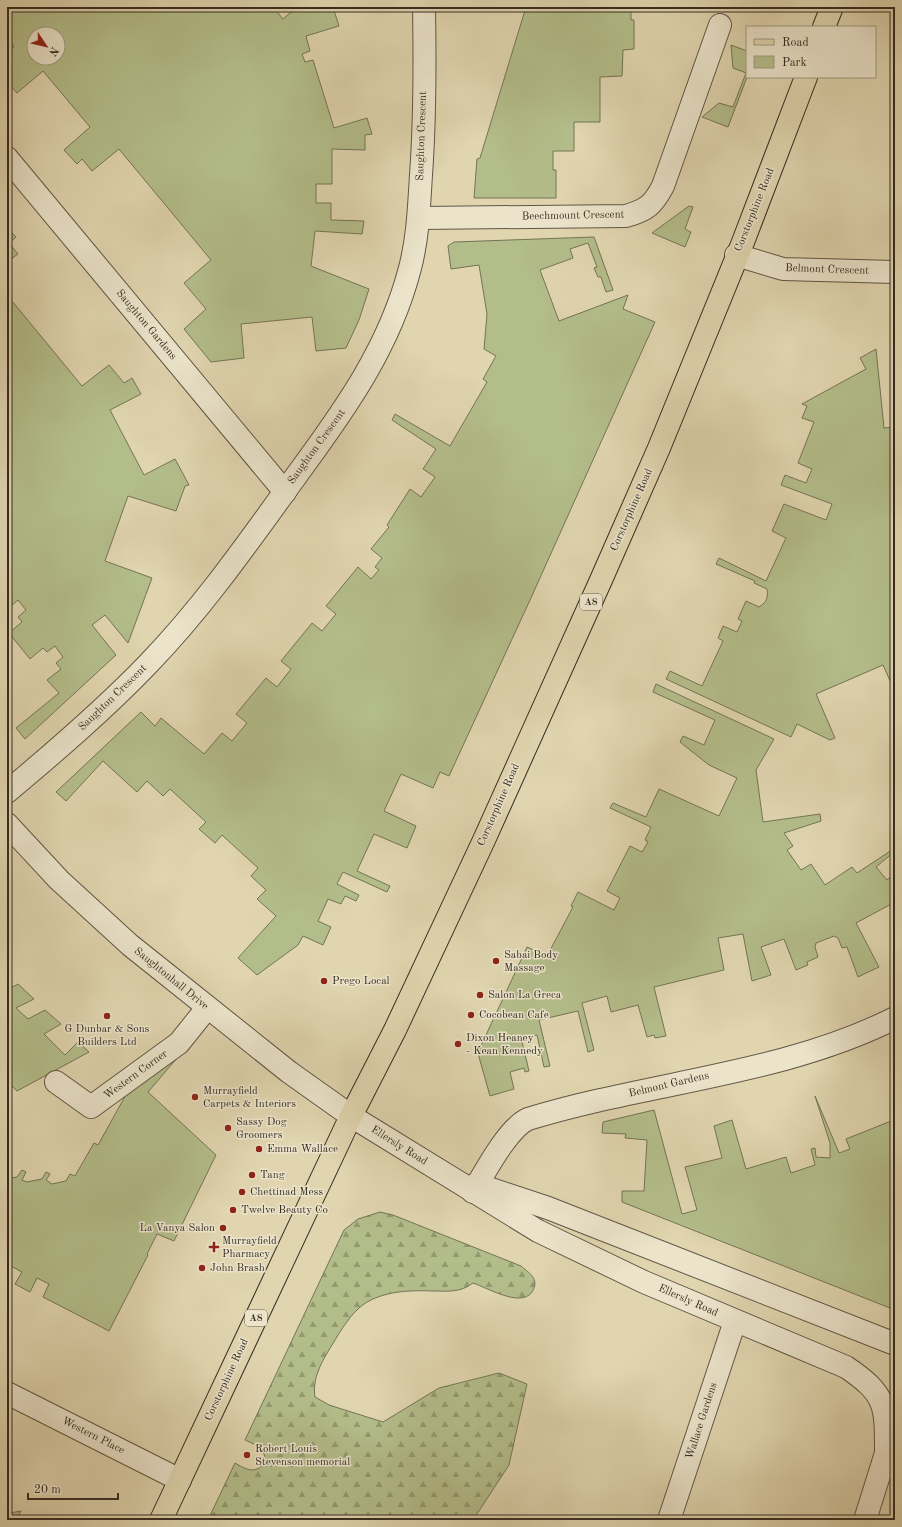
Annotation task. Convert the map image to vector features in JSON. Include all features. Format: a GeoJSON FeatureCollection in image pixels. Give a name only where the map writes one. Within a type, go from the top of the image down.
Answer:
{"type":"FeatureCollection","features":[{"type":"Feature","properties":{"kind":"main road"},"geometry":{"type":"LineString","coordinates":[[824,26],[832,7]]}},
{"type":"Feature","properties":{"kind":"main road","name":"Corstorphine Road"},"geometry":{"type":"LineString","coordinates":[[161,1520],[351,1116],[396,1030],[604,573],[659,448],[754,213],[806,78]]}},
{"type":"Feature","properties":{"kind":"street","name":"Saughton Crescent"},"geometry":{"type":"LineString","coordinates":[[7,792],[80,729],[149,663],[173,636],[230,566],[285,492],[350,401],[376,359],[411,268],[419,218],[424,137],[424,7]]}},
{"type":"Feature","properties":{"kind":"street","name":"Beechmount Crescent"},"geometry":{"type":"LineString","coordinates":[[419,218],[626,216],[647,208],[656,200],[663,186],[720,25]]}},
{"type":"Feature","properties":{"kind":"street","name":"Saughton Gardens"},"geometry":{"type":"LineString","coordinates":[[7,158],[285,492]]}},
{"type":"Feature","properties":{"kind":"street","name":"Belmont Crescent"},"geometry":{"type":"LineString","coordinates":[[736,255],[783,270],[895,272]]}},
{"type":"Feature","properties":{"kind":"street","name":"Saughtonhall Drive"},"geometry":{"type":"LineString","coordinates":[[7,824],[59,880],[95,915],[167,977],[289,1072],[351,1116]]}},
{"type":"Feature","properties":{"kind":"street","name":"Western Corner"},"geometry":{"type":"LineString","coordinates":[[56,1082],[91,1107],[179,1044],[207,1008]]}},
{"type":"Feature","properties":{"kind":"street","name":"Belmont Gardens"},"geometry":{"type":"LineString","coordinates":[[475,1188],[512,1131],[521,1122],[528,1119],[776,1060],[836,1043],[895,1018]]}},
{"type":"Feature","properties":{"kind":"street","name":"Ellersly Road"},"geometry":{"type":"LineString","coordinates":[[351,1116],[448,1175],[475,1188],[544,1234],[644,1282],[735,1322],[846,1367],[867,1381],[879,1396],[886,1416],[886,1451]]}},
{"type":"Feature","properties":{"kind":"street","name":"Ellersly Road"},"geometry":{"type":"LineString","coordinates":[[475,1188],[554,1210],[895,1344]]}},
{"type":"Feature","properties":{"kind":"street","name":"Wallace Gardens"},"geometry":{"type":"LineString","coordinates":[[669,1520],[735,1322]]}},
{"type":"Feature","properties":{"kind":"street","name":"Western Place"},"geometry":{"type":"LineString","coordinates":[[7,1393],[180,1480]]}},
{"type":"Feature","properties":{"kind":"street","name":"Ellersly Road"},"geometry":{"type":"LineString","coordinates":[[865,1520],[895,1425]]}},
{"type":"Feature","properties":{"kind":"green space"},"geometry":{"type":"Polygon","coordinates":[[[7,7],[273,7],[283,19],[297,7],[333,7],[339,26],[306,36],[310,51],[302,54],[305,62],[313,60],[334,128],[367,118],[372,134],[365,135],[365,150],[332,149],[332,184],[316,184],[316,203],[331,203],[331,220],[364,221],[362,234],[315,231],[311,266],[369,289],[359,320],[346,348],[316,351],[312,317],[241,324],[244,358],[211,362],[184,329],[206,309],[184,283],[211,260],[119,149],[92,171],[82,159],[77,164],[64,150],[90,127],[43,71],[17,93],[7,82],[7,51],[14,47],[7,36],[7,7]]]}},
{"type":"Feature","properties":{"kind":"green space"},"geometry":{"type":"Polygon","coordinates":[[[526,7],[631,7],[631,20],[634,20],[634,49],[623,50],[622,76],[600,77],[600,122],[574,122],[574,151],[553,151],[553,170],[556,170],[556,198],[474,198],[477,159],[480,158],[526,7]]]}},
{"type":"Feature","properties":{"kind":"green space"},"geometry":{"type":"Polygon","coordinates":[[[731,45],[746,51],[746,73],[733,68],[731,45]]]}},
{"type":"Feature","properties":{"kind":"green space"},"geometry":{"type":"Polygon","coordinates":[[[746,73],[747,78],[728,127],[702,117],[719,103],[733,107],[746,73]]]}},
{"type":"Feature","properties":{"kind":"green space"},"geometry":{"type":"Polygon","coordinates":[[[689,206],[693,207],[685,229],[691,232],[685,247],[652,233],[689,206]]]}},
{"type":"Feature","properties":{"kind":"green space"},"geometry":{"type":"Polygon","coordinates":[[[7,228],[16,237],[9,243],[18,254],[7,262],[7,228]]]}},
{"type":"Feature","properties":{"kind":"green space"},"geometry":{"type":"Polygon","coordinates":[[[594,237],[613,290],[606,292],[601,277],[598,277],[594,268],[597,267],[588,243],[570,249],[573,258],[540,270],[559,321],[628,295],[623,309],[655,322],[530,600],[449,776],[440,772],[433,788],[401,774],[384,811],[416,826],[407,848],[374,834],[357,871],[390,886],[387,892],[343,872],[337,884],[359,895],[356,901],[345,896],[341,904],[328,899],[318,921],[331,927],[323,945],[303,936],[298,945],[257,975],[238,958],[276,916],[257,899],[266,890],[251,876],[258,868],[222,835],[215,843],[199,829],[206,822],[170,789],[163,796],[147,781],[137,792],[103,761],[66,801],[56,792],[141,712],[155,726],[161,718],[204,754],[222,733],[232,741],[247,723],[236,714],[266,678],[277,687],[291,669],[281,661],[312,623],[322,631],[336,614],[326,606],[358,567],[371,579],[379,570],[375,567],[382,558],[371,549],[389,527],[387,525],[410,489],[421,497],[435,477],[423,469],[436,449],[392,420],[395,414],[450,446],[487,382],[483,379],[496,356],[484,349],[487,314],[479,265],[451,269],[448,246],[454,242],[594,237]]]}},
{"type":"Feature","properties":{"kind":"green space"},"geometry":{"type":"Polygon","coordinates":[[[7,295],[82,386],[109,365],[124,383],[132,378],[141,394],[110,410],[144,475],[175,459],[189,485],[185,486],[176,511],[128,496],[105,561],[152,578],[128,643],[105,615],[92,625],[116,655],[25,739],[16,728],[59,693],[47,680],[61,669],[56,663],[63,657],[55,646],[47,652],[43,648],[30,659],[9,633],[22,622],[18,617],[26,610],[18,600],[10,607],[7,604],[7,295]]]}},
{"type":"Feature","properties":{"kind":"green space"},"geometry":{"type":"Polygon","coordinates":[[[876,349],[884,428],[895,427],[895,692],[883,665],[816,694],[835,738],[830,740],[797,724],[791,737],[666,679],[670,671],[702,686],[723,641],[718,638],[723,626],[737,632],[742,621],[738,619],[746,601],[759,607],[766,600],[767,589],[754,583],[755,581],[716,564],[719,558],[766,581],[786,538],[772,531],[784,504],[826,520],[832,504],[781,485],[785,475],[806,483],[812,469],[798,463],[814,422],[802,418],[807,406],[802,404],[866,369],[860,358],[876,349]]]}},
{"type":"Feature","properties":{"kind":"green space"},"geometry":{"type":"Polygon","coordinates":[[[656,684],[774,739],[756,770],[763,822],[820,814],[821,821],[784,833],[793,846],[787,850],[801,870],[811,864],[825,885],[852,867],[857,873],[895,848],[895,851],[876,867],[887,880],[895,873],[895,902],[856,923],[879,967],[858,977],[847,947],[842,948],[838,938],[834,936],[816,943],[815,947],[818,957],[807,962],[808,965],[796,970],[784,939],[761,947],[771,975],[752,981],[743,934],[718,938],[724,970],[654,987],[666,1036],[655,1038],[654,1035],[647,1037],[638,1005],[611,1012],[607,996],[582,1003],[594,1050],[588,1052],[578,1011],[539,1020],[550,1066],[544,1067],[537,1035],[527,1037],[528,1041],[522,1042],[529,1071],[525,1072],[524,1068],[510,1072],[514,1089],[490,1096],[479,1057],[479,1050],[527,947],[547,956],[573,907],[571,906],[578,892],[614,910],[620,898],[607,891],[630,846],[642,852],[648,842],[645,840],[651,827],[610,808],[613,803],[646,817],[659,789],[719,816],[737,778],[709,765],[680,742],[683,736],[704,745],[715,720],[653,692],[656,684]]]}},
{"type":"Feature","properties":{"kind":"green space"},"geometry":{"type":"Polygon","coordinates":[[[18,984],[34,999],[16,1008],[28,1019],[45,1010],[61,1024],[44,1034],[65,1055],[78,1042],[89,1052],[17,1091],[7,1081],[7,990],[18,984]]]}},
{"type":"Feature","properties":{"kind":"green space"},"geometry":{"type":"Polygon","coordinates":[[[184,1050],[148,1092],[216,1155],[174,1241],[157,1234],[147,1254],[148,1255],[109,1331],[43,1297],[49,1284],[37,1278],[30,1292],[15,1284],[22,1272],[7,1264],[7,1179],[17,1177],[22,1170],[26,1172],[22,1180],[27,1182],[42,1179],[46,1172],[50,1174],[46,1180],[52,1184],[66,1181],[70,1174],[75,1176],[94,1143],[98,1145],[128,1091],[184,1050]]]}},
{"type":"Feature","properties":{"kind":"green space"},"geometry":{"type":"Polygon","coordinates":[[[815,1096],[839,1153],[850,1149],[846,1139],[891,1121],[895,1133],[895,1310],[622,1202],[622,1191],[644,1191],[647,1140],[625,1138],[626,1134],[602,1133],[603,1122],[654,1110],[682,1214],[697,1210],[685,1167],[722,1158],[714,1126],[732,1120],[746,1169],[786,1157],[791,1173],[815,1165],[811,1149],[815,1148],[816,1157],[830,1158],[830,1143],[815,1096]]]}},
{"type":"Feature","properties":{"kind":"green space"},"geometry":{"type":"Polygon","coordinates":[[[380,1212],[393,1215],[521,1266],[535,1281],[534,1288],[530,1295],[523,1298],[506,1296],[473,1283],[454,1291],[406,1291],[380,1296],[359,1308],[342,1329],[321,1363],[316,1376],[314,1390],[315,1397],[329,1405],[383,1422],[439,1388],[499,1373],[527,1384],[509,1465],[473,1520],[208,1520],[235,1463],[246,1469],[253,1470],[259,1468],[264,1463],[265,1456],[262,1450],[256,1445],[245,1440],[344,1230],[358,1219],[380,1212]]]}},
{"type":"Feature","properties":{"kind":"green space"},"geometry":{"type":"Polygon","coordinates":[[[21,1511],[16,1520],[7,1520],[10,1513],[21,1511]]]}},
{"type":"Feature","properties":{"kind":"place","name":"Sabai Body Massage"},"geometry":{"type":"Point","coordinates":[496,961]}},
{"type":"Feature","properties":{"kind":"place","name":"Prego Local"},"geometry":{"type":"Point","coordinates":[324,981]}},
{"type":"Feature","properties":{"kind":"place","name":"Salon La Greca"},"geometry":{"type":"Point","coordinates":[480,995]}},
{"type":"Feature","properties":{"kind":"place","name":"Cocobean Cafe"},"geometry":{"type":"Point","coordinates":[471,1015]}},
{"type":"Feature","properties":{"kind":"place","name":"G Dunbar & Sons Builders Ltd"},"geometry":{"type":"Point","coordinates":[107,1016]}},
{"type":"Feature","properties":{"kind":"place","name":"Dixon Heaney - Kean Kennedy"},"geometry":{"type":"Point","coordinates":[458,1044]}},
{"type":"Feature","properties":{"kind":"place","name":"Murrayfield Carpets & Interiors"},"geometry":{"type":"Point","coordinates":[195,1097]}},
{"type":"Feature","properties":{"kind":"place","name":"Sassy Dog Groomers"},"geometry":{"type":"Point","coordinates":[228,1128]}},
{"type":"Feature","properties":{"kind":"place","name":"Emma Wallace"},"geometry":{"type":"Point","coordinates":[259,1149]}},
{"type":"Feature","properties":{"kind":"place","name":"Tang"},"geometry":{"type":"Point","coordinates":[252,1175]}},
{"type":"Feature","properties":{"kind":"place","name":"Chettinad Mess"},"geometry":{"type":"Point","coordinates":[242,1192]}},
{"type":"Feature","properties":{"kind":"place","name":"Twelve Beauty Co"},"geometry":{"type":"Point","coordinates":[233,1210]}},
{"type":"Feature","properties":{"kind":"place","name":"La Vanya Salon"},"geometry":{"type":"Point","coordinates":[223,1228]}},
{"type":"Feature","properties":{"kind":"place","name":"Murrayfield Pharmacy"},"geometry":{"type":"Point","coordinates":[214,1247]}},
{"type":"Feature","properties":{"kind":"place","name":"John Brash"},"geometry":{"type":"Point","coordinates":[202,1268]}},
{"type":"Feature","properties":{"kind":"place","name":"Robert Louis Stevenson memorial"},"geometry":{"type":"Point","coordinates":[247,1455]}}]}
